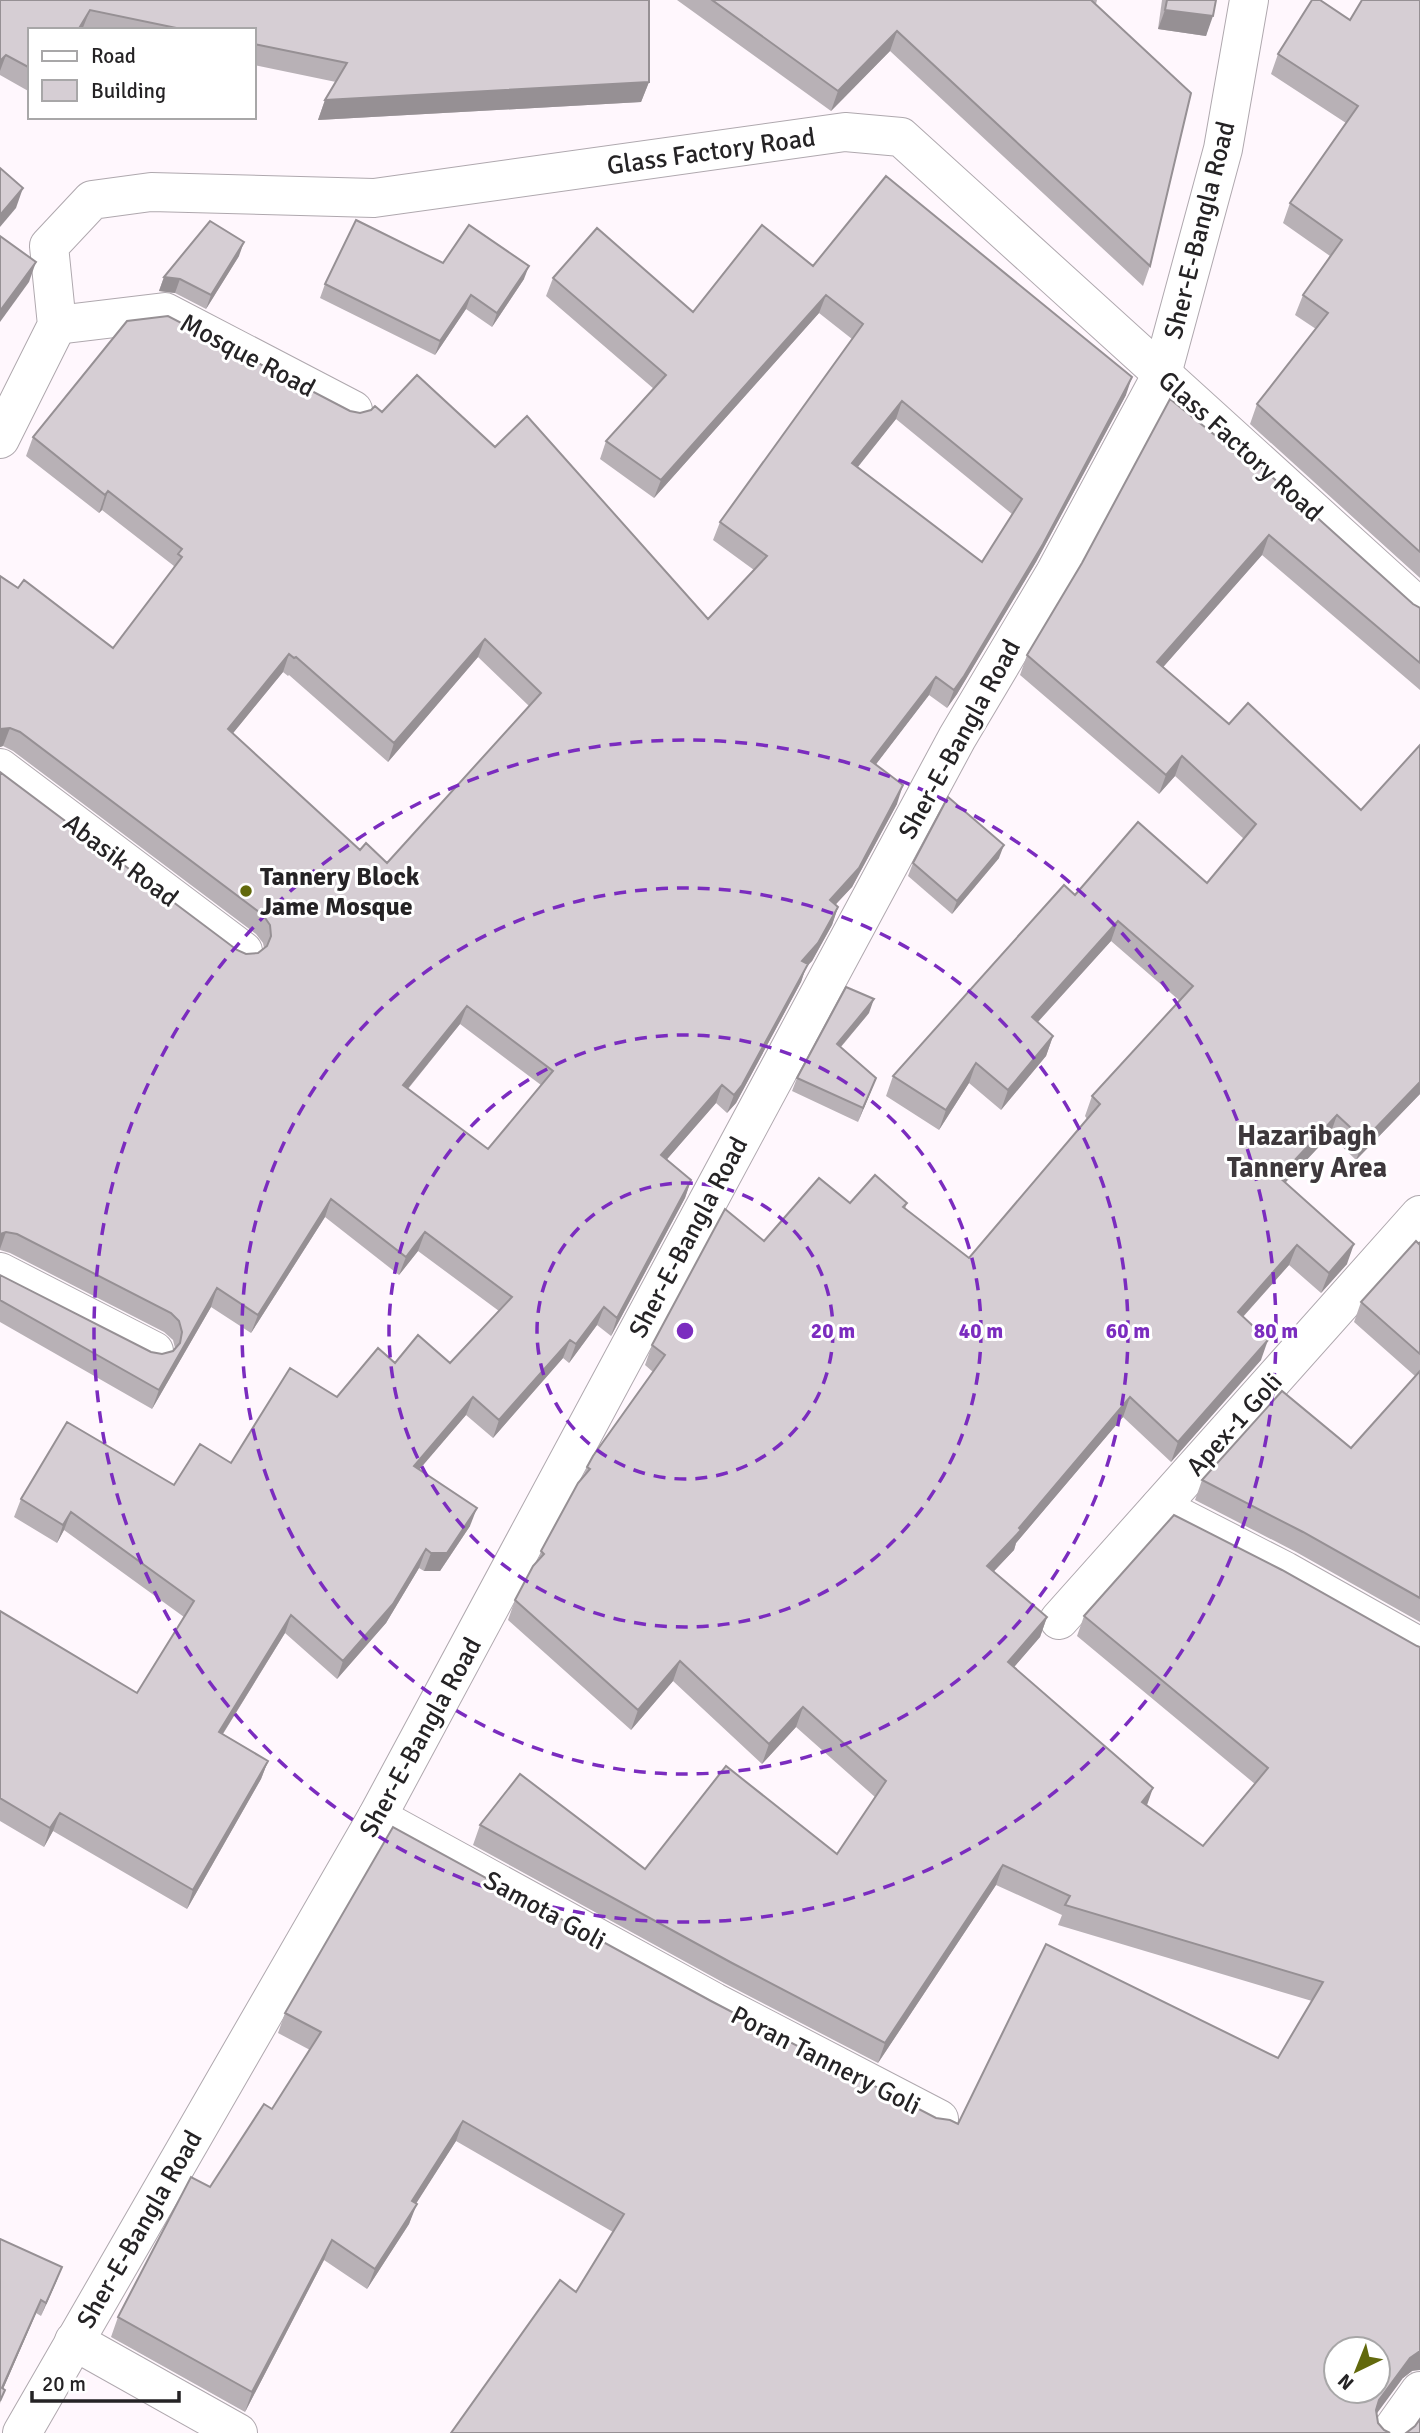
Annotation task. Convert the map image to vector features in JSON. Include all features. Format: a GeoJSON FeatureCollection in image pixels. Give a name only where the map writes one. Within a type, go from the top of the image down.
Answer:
{"type":"FeatureCollection","features":[{"type":"Feature","properties":{"kind":"street","name":"Sher-E-Bangla Road"},"geometry":{"type":"LineString","coordinates":[[22,2433],[377,1817],[957,738],[1055,573],[1163,374],[1223,149],[1249,0]]}},
{"type":"Feature","properties":{"kind":"street","name":"Glass Factory Road"},"geometry":{"type":"LineString","coordinates":[[57,325],[49,246],[92,200],[151,192],[374,198],[845,132],[901,137],[1420,608]]}},
{"type":"Feature","properties":{"kind":"street","name":"Mosque Road"},"geometry":{"type":"LineString","coordinates":[[57,325],[165,312],[353,410]]}},
{"type":"Feature","properties":{"kind":"street"},"geometry":{"type":"LineString","coordinates":[[0,439],[57,325]]}},
{"type":"Feature","properties":{"kind":"street","name":"Abasik Road"},"geometry":{"type":"LineString","coordinates":[[0,768],[243,951]]}},
{"type":"Feature","properties":{"kind":"street","name":"Apex-1 Goli"},"geometry":{"type":"LineString","coordinates":[[1059,1619],[1420,1215]]}},
{"type":"Feature","properties":{"kind":"street"},"geometry":{"type":"LineString","coordinates":[[0,1272],[154,1351]]}},
{"type":"Feature","properties":{"kind":"street"},"geometry":{"type":"LineString","coordinates":[[1160,1507],[1284,1571],[1420,1647]]}},
{"type":"Feature","properties":{"kind":"street","name":"Samota Goli"},"geometry":{"type":"LineString","coordinates":[[377,1817],[714,2002]]}},
{"type":"Feature","properties":{"kind":"street","name":"Poran Tannery Goli"},"geometry":{"type":"LineString","coordinates":[[714,2002],[939,2119]]}},
{"type":"Feature","properties":{"kind":"street"},"geometry":{"type":"LineString","coordinates":[[74,2341],[238,2433]]}},
{"type":"Feature","properties":{"kind":"street"},"geometry":{"type":"LineString","coordinates":[[1390,2433],[1420,2391]]}},
{"type":"Feature","properties":{"kind":"building"},"geometry":{"type":"Polygon","coordinates":[[[0,0],[649,0],[649,82],[325,100],[347,63],[256,44],[256,28],[176,28],[90,10],[79,28],[28,28],[28,67],[6,55],[0,61],[0,0]]]}},
{"type":"Feature","properties":{"kind":"building"},"geometry":{"type":"Polygon","coordinates":[[[712,0],[1091,0],[1191,93],[1150,266],[897,31],[838,91],[712,0]]]}},
{"type":"Feature","properties":{"kind":"building"},"geometry":{"type":"Polygon","coordinates":[[[1167,0],[1216,0],[1213,16],[1165,10],[1167,0]]]}},
{"type":"Feature","properties":{"kind":"building"},"geometry":{"type":"Polygon","coordinates":[[[1312,0],[1320,0],[1350,20],[1362,0],[1420,0],[1420,552],[1257,404],[1328,313],[1303,295],[1342,240],[1290,203],[1358,106],[1278,54],[1312,0]]]}},
{"type":"Feature","properties":{"kind":"building"},"geometry":{"type":"Polygon","coordinates":[[[0,168],[23,188],[0,215],[0,168]]]}},
{"type":"Feature","properties":{"kind":"building"},"geometry":{"type":"Polygon","coordinates":[[[886,176],[1132,377],[1043,544],[964,676],[954,690],[936,677],[871,761],[903,785],[859,868],[830,900],[838,907],[818,943],[802,961],[808,964],[742,1085],[734,1095],[722,1085],[661,1155],[691,1180],[617,1318],[604,1307],[576,1344],[570,1340],[499,1420],[473,1397],[414,1466],[477,1508],[447,1553],[431,1553],[426,1549],[393,1604],[343,1661],[291,1615],[219,1732],[268,1761],[193,1890],[60,1813],[50,1828],[0,1798],[0,1611],[137,1693],[194,1601],[71,1512],[63,1525],[21,1499],[67,1422],[174,1485],[200,1444],[231,1463],[290,1368],[337,1397],[378,1348],[395,1363],[418,1335],[450,1363],[512,1297],[425,1232],[406,1257],[331,1199],[258,1315],[217,1288],[159,1390],[0,1300],[0,1275],[151,1352],[162,1354],[173,1351],[180,1343],[182,1332],[179,1321],[171,1313],[17,1234],[0,1234],[0,772],[237,950],[246,954],[258,953],[267,946],[271,936],[270,925],[263,915],[20,732],[10,728],[0,729],[0,576],[18,588],[24,580],[113,648],[182,557],[178,554],[182,549],[108,491],[105,495],[33,437],[127,321],[168,316],[350,411],[360,413],[375,406],[382,412],[417,375],[495,447],[527,416],[708,619],[767,556],[720,522],[863,324],[826,295],[661,480],[606,441],[666,375],[553,278],[597,228],[693,312],[762,225],[813,266],[886,176]],[[902,401],[852,463],[982,562],[1022,499],[902,401]],[[485,639],[394,743],[296,657],[289,654],[228,729],[360,850],[366,843],[387,863],[541,693],[485,639]],[[467,1006],[403,1085],[488,1149],[553,1071],[467,1006]]]}},
{"type":"Feature","properties":{"kind":"building"},"geometry":{"type":"Polygon","coordinates":[[[356,220],[443,263],[469,225],[529,266],[497,313],[471,295],[440,341],[325,284],[356,220]]]}},
{"type":"Feature","properties":{"kind":"building"},"geometry":{"type":"Polygon","coordinates":[[[210,221],[244,242],[211,295],[180,279],[164,277],[210,221]]]}},
{"type":"Feature","properties":{"kind":"building"},"geometry":{"type":"Polygon","coordinates":[[[0,236],[36,262],[0,311],[0,236]]]}},
{"type":"Feature","properties":{"kind":"building"},"geometry":{"type":"Polygon","coordinates":[[[1170,399],[1226,444],[1230,439],[1420,608],[1420,663],[1269,535],[1157,662],[1229,724],[1248,703],[1361,810],[1420,745],[1420,1082],[1364,1140],[1337,1115],[1279,1177],[1354,1244],[1329,1273],[1297,1245],[1238,1312],[1268,1340],[1178,1442],[1130,1397],[1019,1528],[1021,1530],[987,1566],[1047,1617],[1008,1662],[1153,1788],[1142,1802],[1203,1846],[1268,1768],[1084,1616],[1174,1515],[1282,1570],[1420,1647],[1420,2351],[1410,2358],[1392,2382],[1392,2335],[1322,2335],[1322,2405],[1378,2405],[1378,2423],[1390,2433],[451,2433],[560,2280],[576,2292],[624,2214],[463,2121],[412,2201],[417,2204],[375,2269],[332,2240],[252,2392],[118,2317],[191,2177],[210,2187],[264,2104],[272,2109],[321,2032],[285,2013],[393,1827],[711,2001],[936,2118],[958,2124],[1046,1944],[1278,2058],[1323,1982],[1065,1905],[1070,1896],[1003,1865],[885,2043],[480,1825],[520,1774],[645,1869],[726,1766],[837,1854],[886,1781],[803,1707],[769,1744],[680,1661],[638,1710],[515,1600],[533,1566],[544,1554],[541,1551],[578,1483],[590,1469],[587,1467],[593,1456],[665,1355],[652,1345],[725,1209],[764,1241],[819,1178],[850,1203],[875,1175],[907,1203],[903,1207],[969,1258],[1100,1104],[1092,1096],[1193,986],[1118,921],[1032,1017],[1053,1036],[1008,1090],[976,1063],[946,1110],[893,1076],[1064,885],[1075,895],[1138,822],[1207,883],[1256,824],[1182,756],[1166,775],[1027,655],[1082,563],[1170,399]]]}},
{"type":"Feature","properties":{"kind":"building"},"geometry":{"type":"Polygon","coordinates":[[[948,797],[1004,845],[957,901],[913,863],[948,797]]]}},
{"type":"Feature","properties":{"kind":"building"},"geometry":{"type":"Polygon","coordinates":[[[846,987],[874,999],[837,1044],[876,1078],[863,1108],[797,1078],[846,987]]]}},
{"type":"Feature","properties":{"kind":"building"},"geometry":{"type":"Polygon","coordinates":[[[1416,1241],[1419,1244],[1420,1242],[1420,1354],[1361,1302],[1416,1241]]]}},
{"type":"Feature","properties":{"kind":"building"},"geometry":{"type":"Polygon","coordinates":[[[1420,1371],[1420,1598],[1303,1532],[1202,1480],[1282,1391],[1351,1448],[1420,1371]]]}},
{"type":"Feature","properties":{"kind":"building"},"geometry":{"type":"Polygon","coordinates":[[[0,2239],[62,2267],[46,2303],[41,2300],[2,2388],[5,2390],[0,2401],[0,2239]]]}},
{"type":"Feature","properties":{"kind":"building"},"geometry":{"type":"Polygon","coordinates":[[[1420,2419],[1420,2433],[1406,2433],[1415,2426],[1420,2419]]]}},
{"type":"Feature","properties":{"kind":"place","name":"Tannery Block Jame Mosque"},"geometry":{"type":"Point","coordinates":[246,891]}},
{"type":"Feature","properties":{"kind":"district","name":"Hazaribagh Tannery Area"},"geometry":{"type":"Point","coordinates":[1307,1151]}}]}
